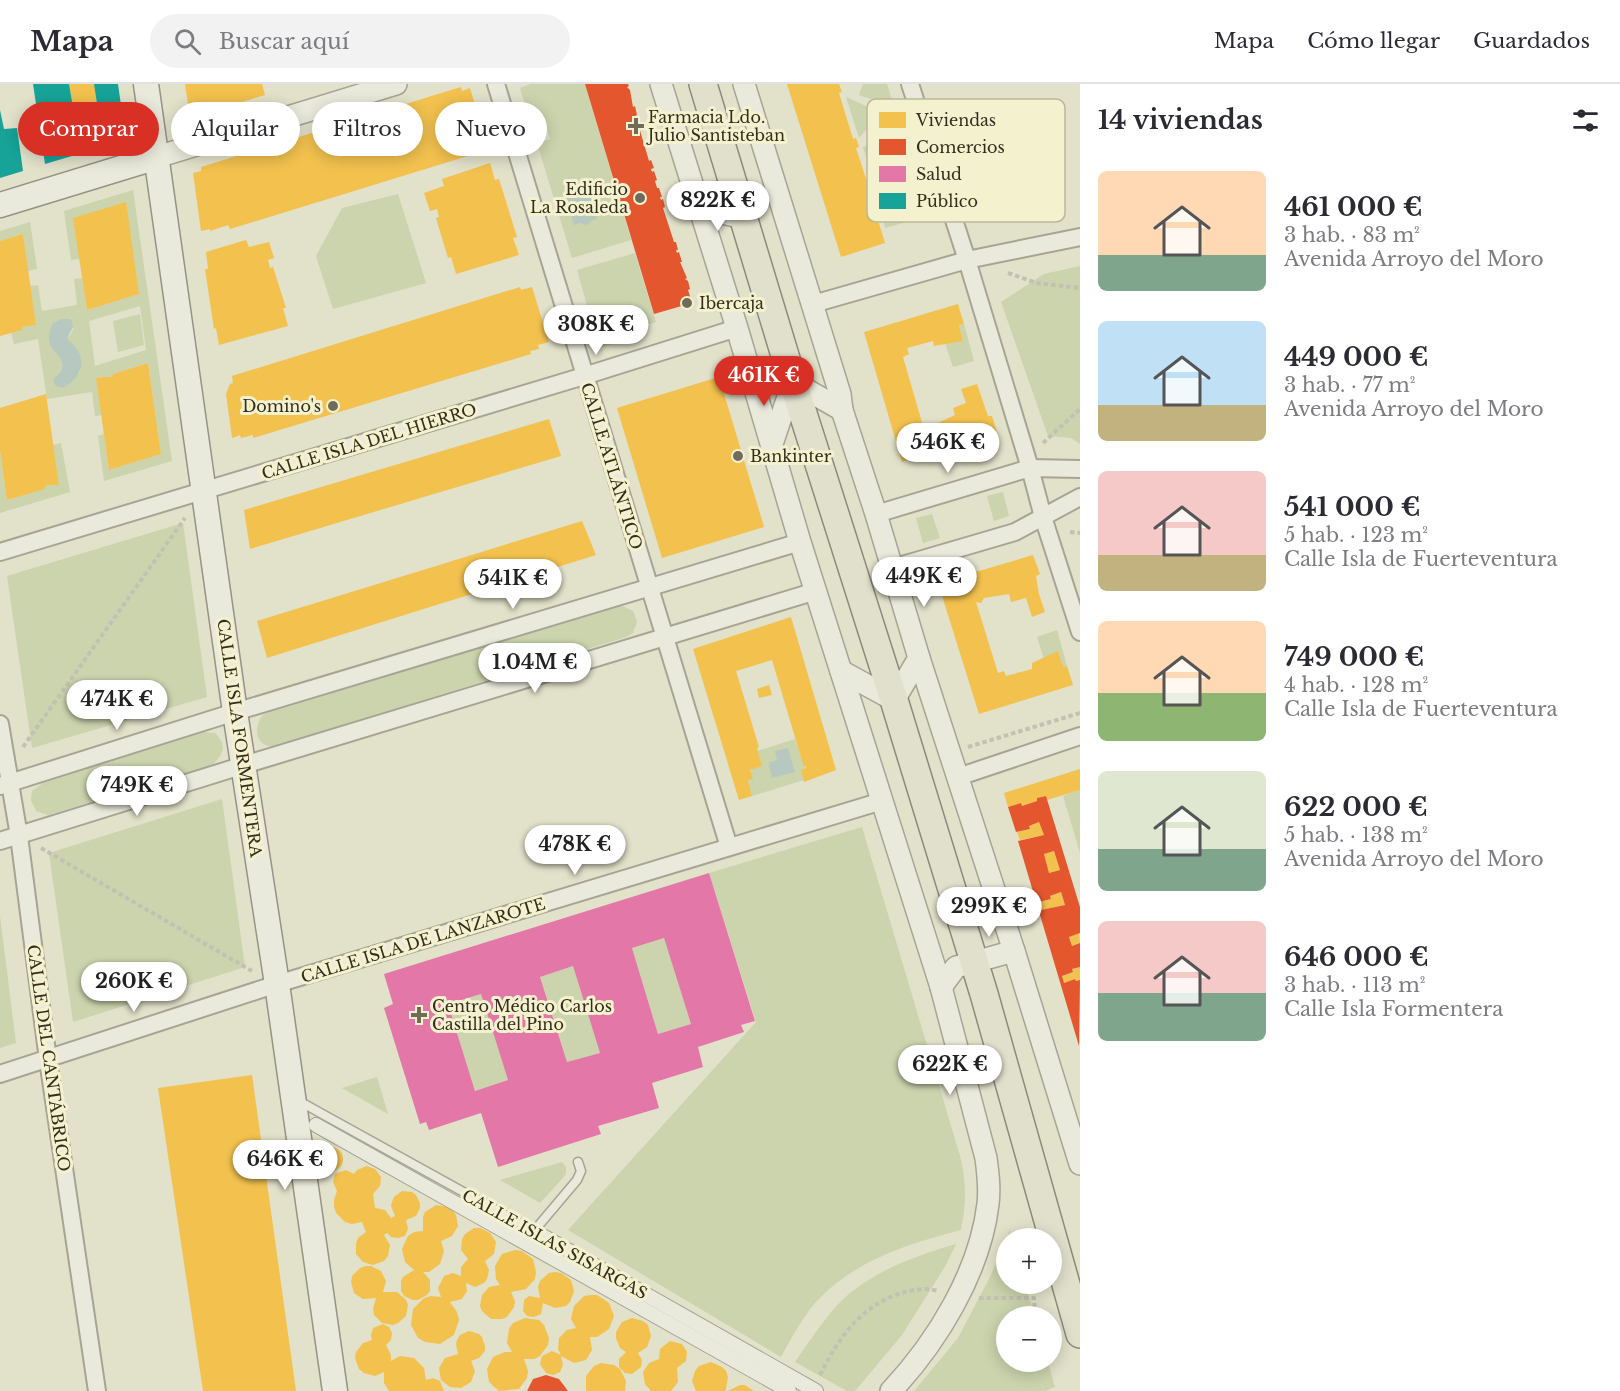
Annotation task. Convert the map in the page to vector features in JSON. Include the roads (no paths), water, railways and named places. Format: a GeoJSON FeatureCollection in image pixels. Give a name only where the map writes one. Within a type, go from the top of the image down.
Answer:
{"type":"FeatureCollection","features":[{"type":"Feature","properties":{"kind":"main road","name":"CALLE ISLA FORMENTERA"},"geometry":{"type":"LineString","coordinates":[[146,84],[335,1391]]}},
{"type":"Feature","properties":{"kind":"main road"},"geometry":{"type":"LineString","coordinates":[[703,84],[793,382],[974,962],[1076,1322]]}},
{"type":"Feature","properties":{"kind":"main road"},"geometry":{"type":"LineString","coordinates":[[0,206],[157,157]]}},
{"type":"Feature","properties":{"kind":"street"},"geometry":{"type":"LineString","coordinates":[[157,157],[396,84]]}},
{"type":"Feature","properties":{"kind":"street","name":"CALLE ATLÁNTICO"},"geometry":{"type":"LineString","coordinates":[[496,84],[729,847]]}},
{"type":"Feature","properties":{"kind":"street"},"geometry":{"type":"LineString","coordinates":[[661,84],[737,328],[800,542],[940,987],[986,1158],[989,1181],[988,1203],[984,1229],[976,1256],[957,1298],[922,1353],[891,1391]]}},
{"type":"Feature","properties":{"kind":"street"},"geometry":{"type":"LineString","coordinates":[[744,84],[813,304],[840,394],[842,410],[919,658],[1080,1164]]}},
{"type":"Feature","properties":{"kind":"street"},"geometry":{"type":"LineString","coordinates":[[910,84],[915,99]]}},
{"type":"Feature","properties":{"kind":"street"},"geometry":{"type":"LineString","coordinates":[[700,208],[744,218]]}},
{"type":"Feature","properties":{"kind":"street"},"geometry":{"type":"LineString","coordinates":[[955,222],[1030,468],[1042,517],[1080,632]]}},
{"type":"Feature","properties":{"kind":"street"},"geometry":{"type":"LineString","coordinates":[[813,304],[967,260],[1080,237]]}},
{"type":"Feature","properties":{"kind":"street","name":"CALLE ISLA DEL HIERRO"},"geometry":{"type":"LineString","coordinates":[[0,552],[737,328]]}},
{"type":"Feature","properties":{"kind":"street"},"geometry":{"type":"LineString","coordinates":[[772,444],[793,382],[842,410]]}},
{"type":"Feature","properties":{"kind":"street"},"geometry":{"type":"LineString","coordinates":[[876,514],[1030,468],[1080,469]]}},
{"type":"Feature","properties":{"kind":"street"},"geometry":{"type":"LineString","coordinates":[[892,568],[1015,532],[1080,497]]}},
{"type":"Feature","properties":{"kind":"street"},"geometry":{"type":"LineString","coordinates":[[5,780],[800,542]]}},
{"type":"Feature","properties":{"kind":"street"},"geometry":{"type":"LineString","coordinates":[[0,842],[244,765],[816,591]]}},
{"type":"Feature","properties":{"kind":"street"},"geometry":{"type":"LineString","coordinates":[[840,671],[894,700],[919,658]]}},
{"type":"Feature","properties":{"kind":"street","name":"CALLE DEL CANTÁBRICO"},"geometry":{"type":"LineString","coordinates":[[0,724],[5,780],[19,836],[48,1060],[97,1391]]}},
{"type":"Feature","properties":{"kind":"street"},"geometry":{"type":"LineString","coordinates":[[958,777],[1080,736]]}},
{"type":"Feature","properties":{"kind":"street","name":"CALLE ISLA DE LANZAROTE"},"geometry":{"type":"LineString","coordinates":[[0,1074],[277,984],[882,801]]}},
{"type":"Feature","properties":{"kind":"street"},"geometry":{"type":"LineString","coordinates":[[940,987],[956,967],[1014,951]]}},
{"type":"Feature","properties":{"kind":"street","name":"CALLE ISLAS SISARGAS"},"geometry":{"type":"LineString","coordinates":[[316,1125],[789,1391]]}},
{"type":"Feature","properties":{"kind":"street","name":"CALLE ISLAS SISARGAS"},"geometry":{"type":"LineString","coordinates":[[534,1231],[815,1390]]}},
{"type":"Feature","properties":{"kind":"lane","name":"CALLE ISLAS SISARGAS"},"geometry":{"type":"LineString","coordinates":[[293,1098],[534,1231]]}},
{"type":"Feature","properties":{"kind":"lane"},"geometry":{"type":"LineString","coordinates":[[534,1231],[577,1180],[581,1171],[578,1162]]}},
{"type":"Feature","properties":{"kind":"place","name":"Farmacia Ldo. Julio Santisteban"},"geometry":{"type":"Point","coordinates":[636,126]}},
{"type":"Feature","properties":{"kind":"place","name":"Edificio La Rosaleda"},"geometry":{"type":"Point","coordinates":[640,198]}},
{"type":"Feature","properties":{"kind":"place","name":"Ibercaja"},"geometry":{"type":"Point","coordinates":[687,303]}},
{"type":"Feature","properties":{"kind":"place","name":"Domino's"},"geometry":{"type":"Point","coordinates":[333,406]}},
{"type":"Feature","properties":{"kind":"place","name":"Bankinter"},"geometry":{"type":"Point","coordinates":[738,456]}},
{"type":"Feature","properties":{"kind":"place","name":"Centro Médico Carlos Castilla del Pino"},"geometry":{"type":"Point","coordinates":[419,1015]}}]}
